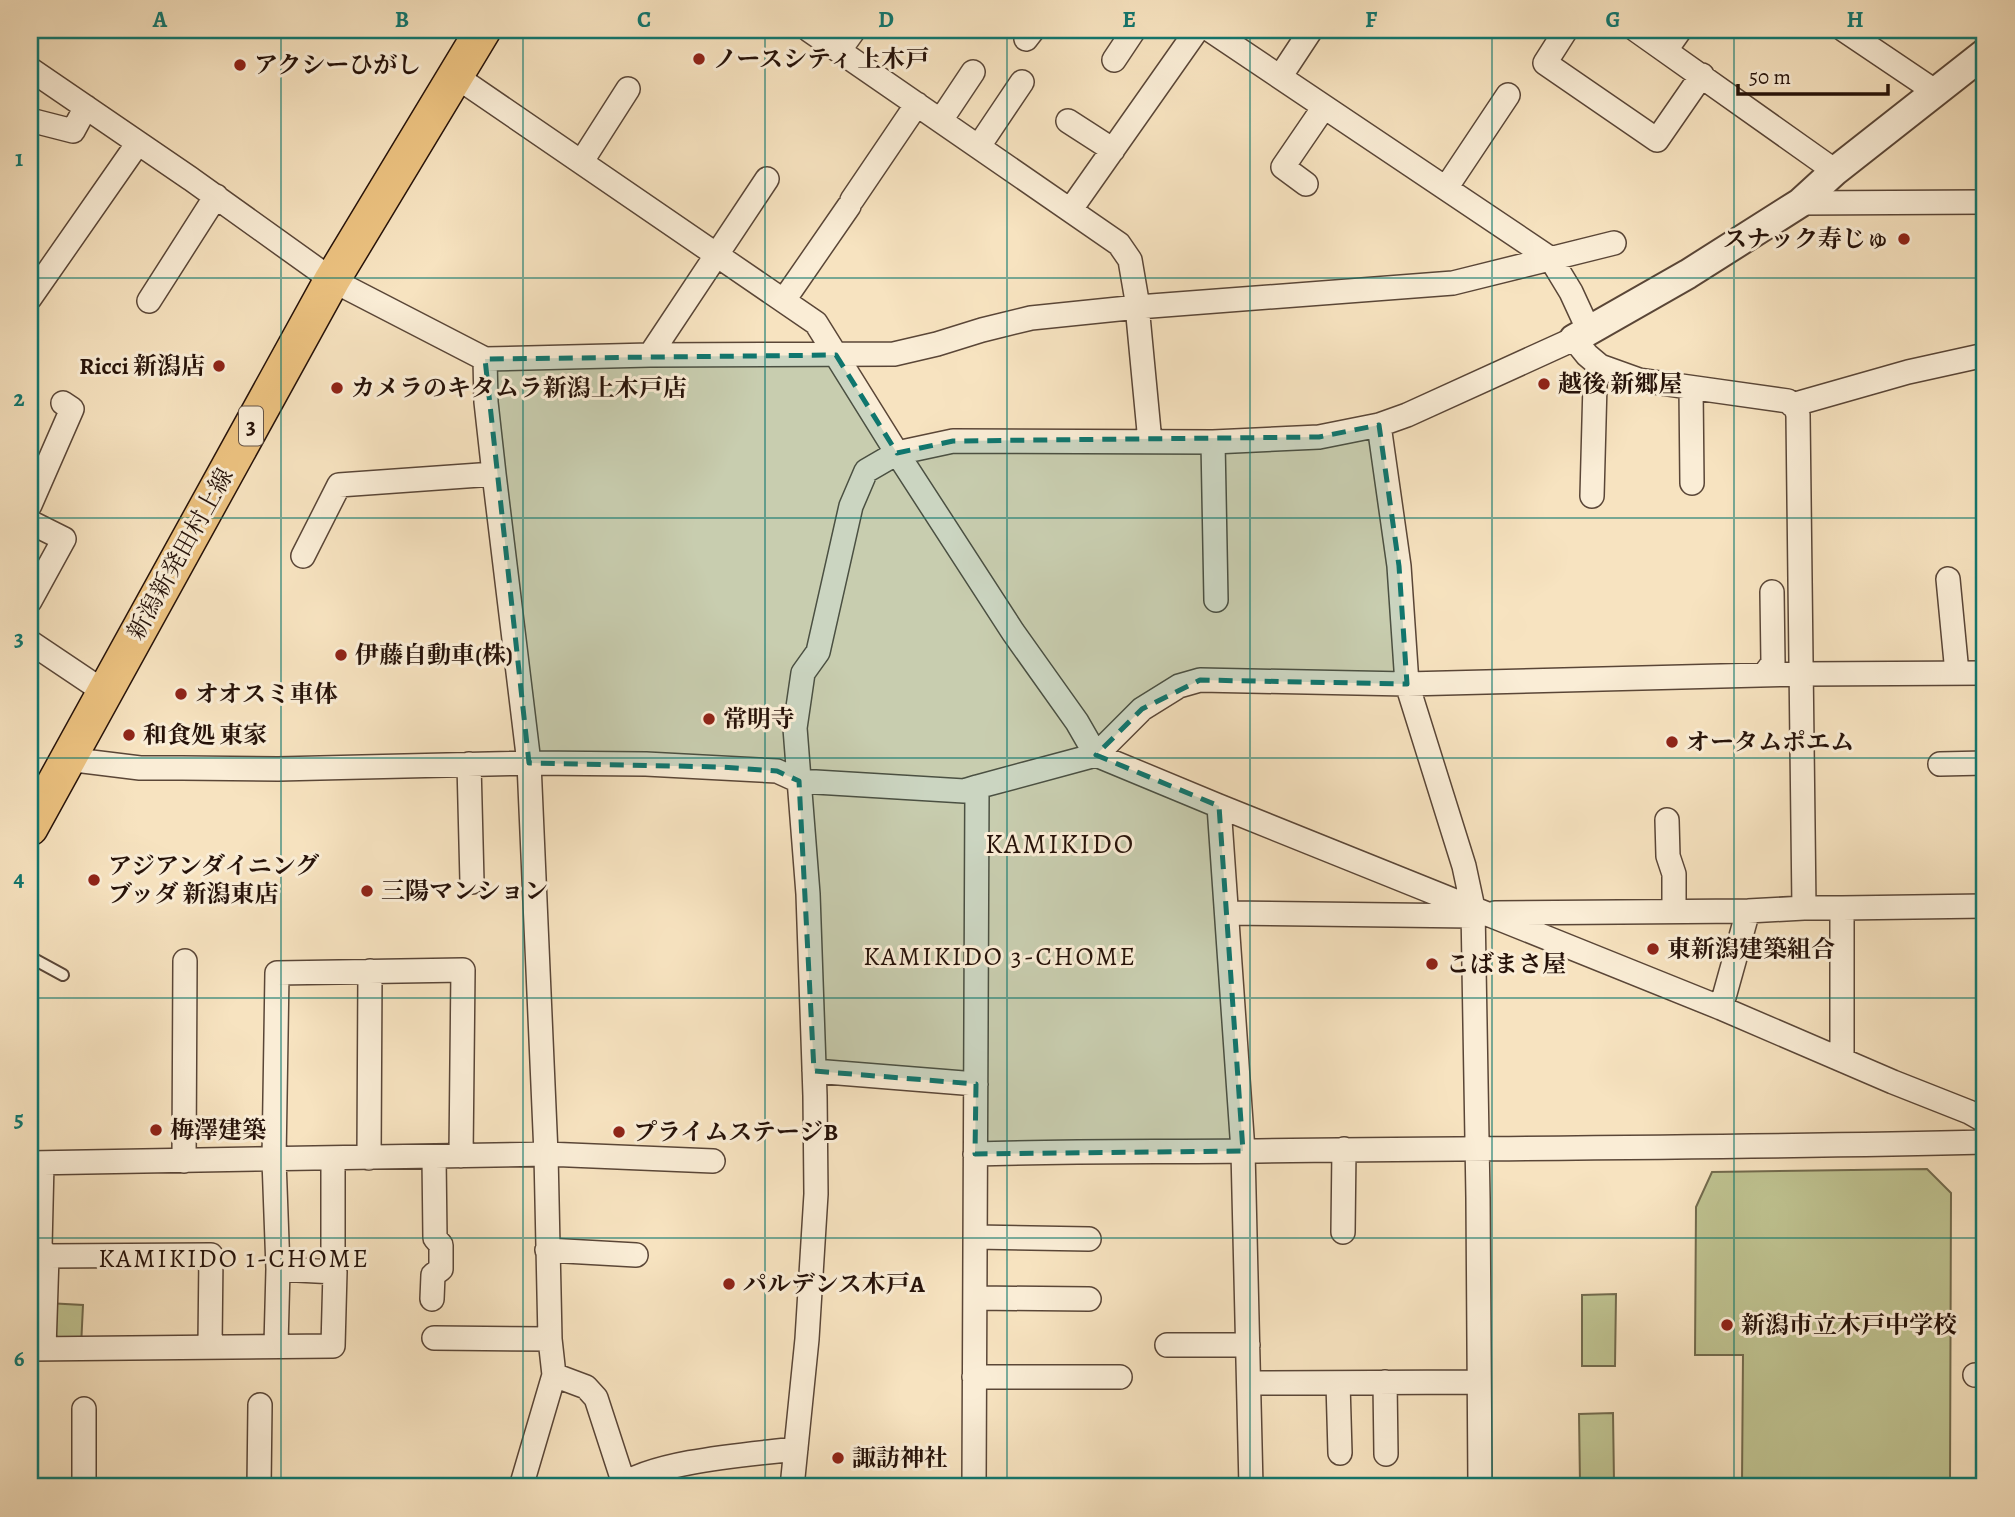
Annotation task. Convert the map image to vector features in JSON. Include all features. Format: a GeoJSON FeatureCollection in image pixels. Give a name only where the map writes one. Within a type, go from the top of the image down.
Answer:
{"type":"FeatureCollection","features":[{"type":"Feature","properties":{"kind":"main road","name":"新潟新発田村上線"},"geometry":{"type":"LineString","coordinates":[[30,828],[103,691],[332,280],[483,30]]}},
{"type":"Feature","properties":{"kind":"street"},"geometry":{"type":"LineString","coordinates":[[809,30],[1119,244],[1130,260],[1138,307],[1150,442]]}},
{"type":"Feature","properties":{"kind":"street"},"geometry":{"type":"LineString","coordinates":[[839,51],[854,30]]}},
{"type":"Feature","properties":{"kind":"street"},"geometry":{"type":"LineString","coordinates":[[1114,60],[1134,30]]}},
{"type":"Feature","properties":{"kind":"street"},"geometry":{"type":"LineString","coordinates":[[1071,209],[1197,30]]}},
{"type":"Feature","properties":{"kind":"street"},"geometry":{"type":"LineString","coordinates":[[1210,30],[1551,259],[1571,292],[1587,355],[1600,366],[1639,380],[1788,401],[1796,408],[1804,908]]}},
{"type":"Feature","properties":{"kind":"street"},"geometry":{"type":"LineString","coordinates":[[1280,78],[1311,30]]}},
{"type":"Feature","properties":{"kind":"street"},"geometry":{"type":"LineString","coordinates":[[1566,30],[1545,63],[1657,140],[1702,75]]}},
{"type":"Feature","properties":{"kind":"street"},"geometry":{"type":"LineString","coordinates":[[1636,30],[1835,171]]}},
{"type":"Feature","properties":{"kind":"street"},"geometry":{"type":"LineString","coordinates":[[1666,50],[1679,30]]}},
{"type":"Feature","properties":{"kind":"street"},"geometry":{"type":"LineString","coordinates":[[1844,30],[1936,92]]}},
{"type":"Feature","properties":{"kind":"street"},"geometry":{"type":"LineString","coordinates":[[792,1487],[807,1339],[816,1206],[808,894],[795,728],[803,673],[818,652],[851,506],[866,471],[897,453],[953,441],[1213,442],[1319,437],[1379,425],[1430,405],[1582,335],[1688,274],[1800,203],[1835,171],[1985,53]]}},
{"type":"Feature","properties":{"kind":"street"},"geometry":{"type":"LineString","coordinates":[[30,69],[216,196],[332,280],[485,359],[894,354],[1031,318],[1138,307],[1453,283],[1614,243]]}},
{"type":"Feature","properties":{"kind":"street"},"geometry":{"type":"LineString","coordinates":[[941,120],[973,72]]}},
{"type":"Feature","properties":{"kind":"street"},"geometry":{"type":"LineString","coordinates":[[454,75],[816,323],[1013,632],[1077,722],[1096,755],[1477,912],[1721,1008],[1985,1121]]}},
{"type":"Feature","properties":{"kind":"street"},"geometry":{"type":"LineString","coordinates":[[979,146],[1022,82]]}},
{"type":"Feature","properties":{"kind":"street"},"geometry":{"type":"LineString","coordinates":[[582,161],[628,89]]}},
{"type":"Feature","properties":{"kind":"street"},"geometry":{"type":"LineString","coordinates":[[1446,188],[1508,95]]}},
{"type":"Feature","properties":{"kind":"street"},"geometry":{"type":"LineString","coordinates":[[784,300],[917,104]]}},
{"type":"Feature","properties":{"kind":"street"},"geometry":{"type":"LineString","coordinates":[[30,121],[73,131],[86,107]]}},
{"type":"Feature","properties":{"kind":"street"},"geometry":{"type":"LineString","coordinates":[[1306,184],[1283,167],[1324,107]]}},
{"type":"Feature","properties":{"kind":"street"},"geometry":{"type":"LineString","coordinates":[[1068,121],[1113,150]]}},
{"type":"Feature","properties":{"kind":"street"},"geometry":{"type":"LineString","coordinates":[[30,298],[138,143]]}},
{"type":"Feature","properties":{"kind":"street"},"geometry":{"type":"LineString","coordinates":[[650,355],[767,179]]}},
{"type":"Feature","properties":{"kind":"street"},"geometry":{"type":"LineString","coordinates":[[149,301],[216,196]]}},
{"type":"Feature","properties":{"kind":"street"},"geometry":{"type":"LineString","coordinates":[[1800,203],[1985,202]]}},
{"type":"Feature","properties":{"kind":"street"},"geometry":{"type":"LineString","coordinates":[[1792,405],[1908,372],[1985,355]]}},
{"type":"Feature","properties":{"kind":"street"},"geometry":{"type":"LineString","coordinates":[[485,359],[486,402],[529,763],[546,1154],[550,1339],[554,1375],[521,1487]]}},
{"type":"Feature","properties":{"kind":"street"},"geometry":{"type":"LineString","coordinates":[[1592,496],[1595,384],[1600,366]]}},
{"type":"Feature","properties":{"kind":"street"},"geometry":{"type":"LineString","coordinates":[[1691,388],[1692,483]]}},
{"type":"Feature","properties":{"kind":"street"},"geometry":{"type":"LineString","coordinates":[[30,505],[72,408],[63,403]]}},
{"type":"Feature","properties":{"kind":"street"},"geometry":{"type":"LineString","coordinates":[[1379,425],[1399,566],[1407,684],[1477,912],[1480,1487]]}},
{"type":"Feature","properties":{"kind":"street"},"geometry":{"type":"LineString","coordinates":[[1213,442],[1216,600]]}},
{"type":"Feature","properties":{"kind":"street"},"geometry":{"type":"LineString","coordinates":[[303,556],[338,485],[494,474]]}},
{"type":"Feature","properties":{"kind":"street"},"geometry":{"type":"LineString","coordinates":[[30,522],[64,539],[30,601]]}},
{"type":"Feature","properties":{"kind":"street"},"geometry":{"type":"LineString","coordinates":[[1948,579],[1957,673]]}},
{"type":"Feature","properties":{"kind":"street"},"geometry":{"type":"LineString","coordinates":[[1764,675],[1773,663],[1772,592]]}},
{"type":"Feature","properties":{"kind":"street"},"geometry":{"type":"LineString","coordinates":[[30,642],[103,691]]}},
{"type":"Feature","properties":{"kind":"street"},"geometry":{"type":"LineString","coordinates":[[67,760],[140,768],[278,769],[529,763],[721,767],[777,771],[799,781],[964,791],[1096,755],[1142,709],[1179,686],[1200,680],[1407,684],[1802,674],[1985,673]]}},
{"type":"Feature","properties":{"kind":"street"},"geometry":{"type":"LineString","coordinates":[[1940,764],[1985,763]]}},
{"type":"Feature","properties":{"kind":"street"},"geometry":{"type":"LineString","coordinates":[[470,764],[472,882]]}},
{"type":"Feature","properties":{"kind":"street"},"geometry":{"type":"LineString","coordinates":[[974,1487],[977,787]]}},
{"type":"Feature","properties":{"kind":"street"},"geometry":{"type":"LineString","coordinates":[[1219,806],[1243,1151],[1251,1487]]}},
{"type":"Feature","properties":{"kind":"street"},"geometry":{"type":"LineString","coordinates":[[1667,820],[1668,856],[1674,874],[1674,910]]}},
{"type":"Feature","properties":{"kind":"street"},"geometry":{"type":"LineString","coordinates":[[1390,915],[1402,880]]}},
{"type":"Feature","properties":{"kind":"street"},"geometry":{"type":"LineString","coordinates":[[1227,913],[1390,915],[1985,906]]}},
{"type":"Feature","properties":{"kind":"street"},"geometry":{"type":"LineString","coordinates":[[1842,908],[1842,1058]]}},
{"type":"Feature","properties":{"kind":"street"},"geometry":{"type":"LineString","coordinates":[[1721,1008],[1748,911]]}},
{"type":"Feature","properties":{"kind":"street"},"geometry":{"type":"LineString","coordinates":[[184,1161],[185,961]]}},
{"type":"Feature","properties":{"kind":"street"},"geometry":{"type":"LineString","coordinates":[[276,1345],[276,973],[463,970],[461,1156]]}},
{"type":"Feature","properties":{"kind":"street"},"geometry":{"type":"LineString","coordinates":[[369,1158],[370,971]]}},
{"type":"Feature","properties":{"kind":"street"},"geometry":{"type":"LineString","coordinates":[[814,1071],[976,1084]]}},
{"type":"Feature","properties":{"kind":"street"},"geometry":{"type":"LineString","coordinates":[[975,1154],[1477,1147],[1863,1146],[1985,1142]]}},
{"type":"Feature","properties":{"kind":"street"},"geometry":{"type":"LineString","coordinates":[[1343,1232],[1344,1149]]}},
{"type":"Feature","properties":{"kind":"street"},"geometry":{"type":"LineString","coordinates":[[278,1269],[335,1272],[332,1346],[37,1349],[39,1248],[36,1163],[546,1154],[713,1161]]}},
{"type":"Feature","properties":{"kind":"street"},"geometry":{"type":"LineString","coordinates":[[432,1299],[433,1275],[441,1269],[440,1245],[435,1238],[434,1157]]}},
{"type":"Feature","properties":{"kind":"street"},"geometry":{"type":"LineString","coordinates":[[332,1255],[333,1159]]}},
{"type":"Feature","properties":{"kind":"street"},"geometry":{"type":"LineString","coordinates":[[975,1237],[1088,1239]]}},
{"type":"Feature","properties":{"kind":"street"},"geometry":{"type":"LineString","coordinates":[[39,1248],[211,1255],[210,1346]]}},
{"type":"Feature","properties":{"kind":"street"},"geometry":{"type":"LineString","coordinates":[[547,1250],[636,1255]]}},
{"type":"Feature","properties":{"kind":"street"},"geometry":{"type":"LineString","coordinates":[[975,1298],[1089,1299]]}},
{"type":"Feature","properties":{"kind":"street"},"geometry":{"type":"LineString","coordinates":[[434,1338],[550,1339]]}},
{"type":"Feature","properties":{"kind":"street"},"geometry":{"type":"LineString","coordinates":[[1167,1345],[1248,1345]]}},
{"type":"Feature","properties":{"kind":"street"},"geometry":{"type":"LineString","coordinates":[[554,1375],[586,1387],[596,1398],[622,1486],[651,1473],[706,1459],[796,1449]]}},
{"type":"Feature","properties":{"kind":"street"},"geometry":{"type":"LineString","coordinates":[[974,1377],[1120,1377]]}},
{"type":"Feature","properties":{"kind":"street"},"geometry":{"type":"LineString","coordinates":[[1385,1382],[1386,1454]]}},
{"type":"Feature","properties":{"kind":"street"},"geometry":{"type":"LineString","coordinates":[[1249,1383],[1479,1382]]}},
{"type":"Feature","properties":{"kind":"street"},"geometry":{"type":"LineString","coordinates":[[1338,1383],[1340,1452]]}},
{"type":"Feature","properties":{"kind":"street"},"geometry":{"type":"LineString","coordinates":[[259,1487],[260,1405]]}},
{"type":"Feature","properties":{"kind":"street"},"geometry":{"type":"LineString","coordinates":[[84,1409],[84,1487]]}},
{"type":"Feature","properties":{"kind":"lane"},"geometry":{"type":"LineString","coordinates":[[30,957],[63,975]]}},
{"type":"Feature","properties":{"kind":"highlighted area"},"geometry":{"type":"Polygon","coordinates":[[[836,355],[897,453],[953,441],[1319,437],[1379,425],[1399,566],[1407,684],[1200,680],[1142,709],[1096,755],[1219,806],[1243,1151],[975,1154],[976,1084],[814,1071],[799,781],[777,771],[721,767],[529,763],[485,359],[836,355]]]}},
{"type":"Feature","properties":{"kind":"green space"},"geometry":{"type":"Polygon","coordinates":[[[1927,1169],[1951,1193],[1950,1487],[1742,1484],[1743,1355],[1695,1355],[1696,1207],[1712,1172],[1927,1169]]]}},
{"type":"Feature","properties":{"kind":"green space"},"geometry":{"type":"Polygon","coordinates":[[[1616,1294],[1615,1366],[1582,1366],[1582,1295],[1616,1294]]]}},
{"type":"Feature","properties":{"kind":"green space"},"geometry":{"type":"Polygon","coordinates":[[[47,1303],[83,1305],[81,1347],[45,1348],[47,1303]]]}},
{"type":"Feature","properties":{"kind":"green space"},"geometry":{"type":"Polygon","coordinates":[[[1613,1413],[1614,1482],[1580,1483],[1579,1414],[1613,1413]]]}},
{"type":"Feature","properties":{"kind":"place","name":"ノースシティ 上木戸"},"geometry":{"type":"Point","coordinates":[699,59]}},
{"type":"Feature","properties":{"kind":"place","name":"アクシーひがし"},"geometry":{"type":"Point","coordinates":[240,65]}},
{"type":"Feature","properties":{"kind":"place","name":"スナック寿じゅ"},"geometry":{"type":"Point","coordinates":[1904,239]}},
{"type":"Feature","properties":{"kind":"place","name":"Ricci 新潟店"},"geometry":{"type":"Point","coordinates":[219,366]}},
{"type":"Feature","properties":{"kind":"place","name":"越後 新郷屋"},"geometry":{"type":"Point","coordinates":[1544,384]}},
{"type":"Feature","properties":{"kind":"place","name":"カメラのキタムラ新潟上木戸店"},"geometry":{"type":"Point","coordinates":[337,388]}},
{"type":"Feature","properties":{"kind":"place","name":"伊藤自動車(株)"},"geometry":{"type":"Point","coordinates":[341,655]}},
{"type":"Feature","properties":{"kind":"place","name":"オオスミ車体"},"geometry":{"type":"Point","coordinates":[181,694]}},
{"type":"Feature","properties":{"kind":"place","name":"常明寺"},"geometry":{"type":"Point","coordinates":[709,719]}},
{"type":"Feature","properties":{"kind":"place","name":"和食処 東家"},"geometry":{"type":"Point","coordinates":[129,735]}},
{"type":"Feature","properties":{"kind":"place","name":"オータムポエム"},"geometry":{"type":"Point","coordinates":[1672,742]}},
{"type":"Feature","properties":{"kind":"place","name":"アジアンダイニング ブッダ 新潟東店"},"geometry":{"type":"Point","coordinates":[94,880]}},
{"type":"Feature","properties":{"kind":"place","name":"三陽マンション"},"geometry":{"type":"Point","coordinates":[367,891]}},
{"type":"Feature","properties":{"kind":"place","name":"東新潟建築組合"},"geometry":{"type":"Point","coordinates":[1653,949]}},
{"type":"Feature","properties":{"kind":"place","name":"こばまさ屋"},"geometry":{"type":"Point","coordinates":[1432,964]}},
{"type":"Feature","properties":{"kind":"place","name":"梅澤建築"},"geometry":{"type":"Point","coordinates":[156,1130]}},
{"type":"Feature","properties":{"kind":"place","name":"プライムステージB"},"geometry":{"type":"Point","coordinates":[619,1132]}},
{"type":"Feature","properties":{"kind":"place","name":"パルデンス木戸A"},"geometry":{"type":"Point","coordinates":[729,1284]}},
{"type":"Feature","properties":{"kind":"place","name":"新潟市立木戸中学校"},"geometry":{"type":"Point","coordinates":[1727,1325]}},
{"type":"Feature","properties":{"kind":"place","name":"諏訪神社"},"geometry":{"type":"Point","coordinates":[838,1458]}},
{"type":"Feature","properties":{"kind":"district","name":"KAMIKIDO"},"geometry":{"type":"Point","coordinates":[1060,844]}},
{"type":"Feature","properties":{"kind":"district","name":"KAMIKIDO 3-CHOME"},"geometry":{"type":"Point","coordinates":[1000,956]}},
{"type":"Feature","properties":{"kind":"district","name":"KAMIKIDO 1-CHOME"},"geometry":{"type":"Point","coordinates":[234,1258]}}]}
